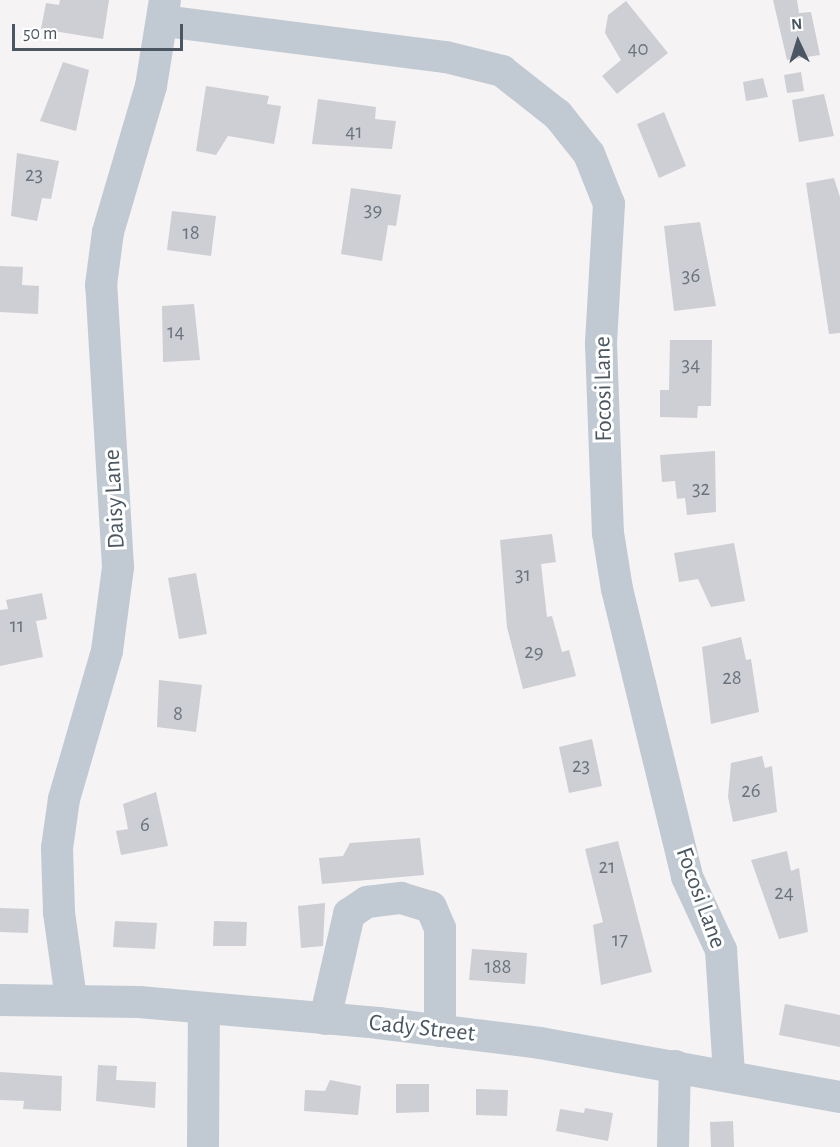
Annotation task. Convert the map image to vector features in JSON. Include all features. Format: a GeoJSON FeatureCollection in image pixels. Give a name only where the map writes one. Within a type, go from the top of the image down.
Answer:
{"type":"FeatureCollection","features":[{"type":"Feature","properties":{"kind":"street","name":"Daisy Lane"},"geometry":{"type":"LineString","coordinates":[[71,999],[58,912],[57,848],[64,799],[107,651],[118,567],[101,285],[108,232],[165,10]]}},
{"type":"Feature","properties":{"kind":"street","name":"Focosi Lane"},"geometry":{"type":"LineString","coordinates":[[165,10],[446,57],[502,71],[558,115],[589,154],[609,204],[601,344],[608,533],[617,589],[687,877],[721,950],[729,1073]]}},
{"type":"Feature","properties":{"kind":"street"},"geometry":{"type":"LineString","coordinates":[[325,1019],[349,914],[367,902],[401,898],[431,907],[441,928],[440,1031]]}},
{"type":"Feature","properties":{"kind":"street","name":"Cady Street"},"geometry":{"type":"LineString","coordinates":[[0,1000],[71,999],[325,1019],[440,1031],[729,1073],[840,1097]]}},
{"type":"Feature","properties":{"kind":"street"},"geometry":{"type":"LineString","coordinates":[[203,1147],[204,1010]]}},
{"type":"Feature","properties":{"kind":"street"},"geometry":{"type":"LineString","coordinates":[[673,1147],[675,1066]]}},
{"type":"Feature","properties":{"kind":"building"},"geometry":{"type":"Polygon","coordinates":[[[60,0],[109,0],[103,39],[41,29],[46,3],[59,5],[60,0]]]}},
{"type":"Feature","properties":{"kind":"building"},"geometry":{"type":"Polygon","coordinates":[[[773,0],[797,0],[799,13],[811,12],[820,55],[787,60],[773,0]]]}},
{"type":"Feature","properties":{"kind":"building"},"geometry":{"type":"Polygon","coordinates":[[[626,1],[668,53],[617,94],[602,76],[621,60],[605,33],[608,15],[626,1]]]}},
{"type":"Feature","properties":{"kind":"building"},"geometry":{"type":"Polygon","coordinates":[[[63,62],[89,70],[76,131],[40,121],[63,62]]]}},
{"type":"Feature","properties":{"kind":"building"},"geometry":{"type":"Polygon","coordinates":[[[801,72],[804,91],[787,93],[784,75],[801,72]]]}},
{"type":"Feature","properties":{"kind":"building"},"geometry":{"type":"Polygon","coordinates":[[[763,78],[768,97],[746,101],[743,82],[763,78]]]}},
{"type":"Feature","properties":{"kind":"building"},"geometry":{"type":"Polygon","coordinates":[[[206,86],[269,96],[267,104],[281,106],[274,144],[228,136],[216,155],[196,151],[206,86]]]}},
{"type":"Feature","properties":{"kind":"building"},"geometry":{"type":"Polygon","coordinates":[[[824,94],[834,136],[799,142],[792,100],[824,94]]]}},
{"type":"Feature","properties":{"kind":"building"},"geometry":{"type":"Polygon","coordinates":[[[318,99],[376,107],[375,119],[396,121],[392,149],[312,144],[318,99]]]}},
{"type":"Feature","properties":{"kind":"building"},"geometry":{"type":"Polygon","coordinates":[[[664,112],[686,166],[659,178],[637,124],[664,112]]]}},
{"type":"Feature","properties":{"kind":"building"},"geometry":{"type":"Polygon","coordinates":[[[17,153],[59,161],[51,199],[42,198],[37,221],[11,216],[17,153]]]}},
{"type":"Feature","properties":{"kind":"building"},"geometry":{"type":"Polygon","coordinates":[[[834,178],[840,197],[840,333],[829,334],[806,183],[834,178]]]}},
{"type":"Feature","properties":{"kind":"building"},"geometry":{"type":"Polygon","coordinates":[[[351,188],[401,195],[396,226],[388,225],[382,261],[341,254],[351,188]]]}},
{"type":"Feature","properties":{"kind":"building"},"geometry":{"type":"Polygon","coordinates":[[[172,211],[216,216],[211,256],[167,250],[172,211]]]}},
{"type":"Feature","properties":{"kind":"building"},"geometry":{"type":"Polygon","coordinates":[[[700,222],[716,306],[674,311],[664,226],[700,222]]]}},
{"type":"Feature","properties":{"kind":"building"},"geometry":{"type":"Polygon","coordinates":[[[0,266],[23,267],[22,285],[39,286],[38,314],[0,312],[0,266]]]}},
{"type":"Feature","properties":{"kind":"building"},"geometry":{"type":"Polygon","coordinates":[[[194,304],[200,360],[163,362],[162,306],[194,304]]]}},
{"type":"Feature","properties":{"kind":"building"},"geometry":{"type":"Polygon","coordinates":[[[670,340],[712,340],[711,406],[698,406],[697,418],[660,417],[660,390],[669,390],[670,340]]]}},
{"type":"Feature","properties":{"kind":"building"},"geometry":{"type":"Polygon","coordinates":[[[715,451],[716,512],[687,515],[685,498],[677,499],[675,481],[662,482],[660,455],[715,451]]]}},
{"type":"Feature","properties":{"kind":"building"},"geometry":{"type":"Polygon","coordinates":[[[552,534],[556,562],[541,564],[547,617],[552,616],[562,652],[569,650],[576,676],[523,689],[507,627],[500,540],[552,534]]]}},
{"type":"Feature","properties":{"kind":"building"},"geometry":{"type":"Polygon","coordinates":[[[734,543],[745,601],[711,607],[698,579],[679,582],[674,553],[734,543]]]}},
{"type":"Feature","properties":{"kind":"building"},"geometry":{"type":"Polygon","coordinates":[[[196,573],[207,634],[179,639],[168,578],[196,573]]]}},
{"type":"Feature","properties":{"kind":"building"},"geometry":{"type":"Polygon","coordinates":[[[42,593],[47,619],[36,621],[43,657],[0,666],[0,610],[8,609],[6,600],[42,593]]]}},
{"type":"Feature","properties":{"kind":"building"},"geometry":{"type":"Polygon","coordinates":[[[741,637],[746,660],[751,659],[759,712],[711,724],[702,647],[741,637]]]}},
{"type":"Feature","properties":{"kind":"building"},"geometry":{"type":"Polygon","coordinates":[[[159,680],[202,685],[196,732],[157,727],[159,680]]]}},
{"type":"Feature","properties":{"kind":"building"},"geometry":{"type":"Polygon","coordinates":[[[592,739],[602,786],[569,793],[559,747],[592,739]]]}},
{"type":"Feature","properties":{"kind":"building"},"geometry":{"type":"Polygon","coordinates":[[[762,756],[765,768],[772,766],[777,812],[733,822],[728,797],[731,763],[762,756]]]}},
{"type":"Feature","properties":{"kind":"building"},"geometry":{"type":"Polygon","coordinates":[[[156,792],[168,846],[121,855],[116,831],[128,829],[123,804],[156,792]]]}},
{"type":"Feature","properties":{"kind":"building"},"geometry":{"type":"Polygon","coordinates":[[[420,838],[424,875],[322,884],[319,858],[343,856],[350,843],[420,838]]]}},
{"type":"Feature","properties":{"kind":"building"},"geometry":{"type":"Polygon","coordinates":[[[618,841],[652,972],[601,985],[593,925],[603,922],[585,849],[618,841]]]}},
{"type":"Feature","properties":{"kind":"building"},"geometry":{"type":"Polygon","coordinates":[[[787,851],[791,871],[799,868],[808,932],[779,939],[751,860],[787,851]]]}},
{"type":"Feature","properties":{"kind":"building"},"geometry":{"type":"Polygon","coordinates":[[[325,903],[323,946],[301,948],[298,906],[325,903]]]}},
{"type":"Feature","properties":{"kind":"building"},"geometry":{"type":"Polygon","coordinates":[[[0,908],[29,909],[28,933],[0,932],[0,908]]]}},
{"type":"Feature","properties":{"kind":"building"},"geometry":{"type":"Polygon","coordinates":[[[115,921],[157,923],[155,949],[113,947],[115,921]]]}},
{"type":"Feature","properties":{"kind":"building"},"geometry":{"type":"Polygon","coordinates":[[[214,921],[247,922],[246,946],[213,946],[214,921]]]}},
{"type":"Feature","properties":{"kind":"building"},"geometry":{"type":"Polygon","coordinates":[[[472,949],[527,953],[525,984],[469,980],[472,949]]]}},
{"type":"Feature","properties":{"kind":"building"},"geometry":{"type":"Polygon","coordinates":[[[785,1004],[840,1015],[840,1047],[779,1035],[785,1004]]]}},
{"type":"Feature","properties":{"kind":"building"},"geometry":{"type":"Polygon","coordinates":[[[98,1065],[117,1066],[116,1080],[156,1082],[155,1108],[96,1101],[98,1065]]]}},
{"type":"Feature","properties":{"kind":"building"},"geometry":{"type":"Polygon","coordinates":[[[0,1072],[62,1076],[61,1111],[23,1109],[24,1101],[0,1100],[0,1072]]]}},
{"type":"Feature","properties":{"kind":"building"},"geometry":{"type":"Polygon","coordinates":[[[330,1080],[361,1086],[358,1115],[304,1111],[305,1090],[325,1091],[330,1080]]]}},
{"type":"Feature","properties":{"kind":"building"},"geometry":{"type":"Polygon","coordinates":[[[396,1084],[429,1084],[429,1112],[396,1113],[396,1084]]]}},
{"type":"Feature","properties":{"kind":"building"},"geometry":{"type":"Polygon","coordinates":[[[476,1089],[508,1090],[507,1116],[476,1115],[476,1089]]]}},
{"type":"Feature","properties":{"kind":"building"},"geometry":{"type":"Polygon","coordinates":[[[585,1108],[613,1113],[608,1141],[556,1131],[560,1109],[584,1113],[585,1108]]]}},
{"type":"Feature","properties":{"kind":"building"},"geometry":{"type":"Polygon","coordinates":[[[733,1121],[734,1147],[711,1147],[710,1122],[733,1121]]]}}]}
